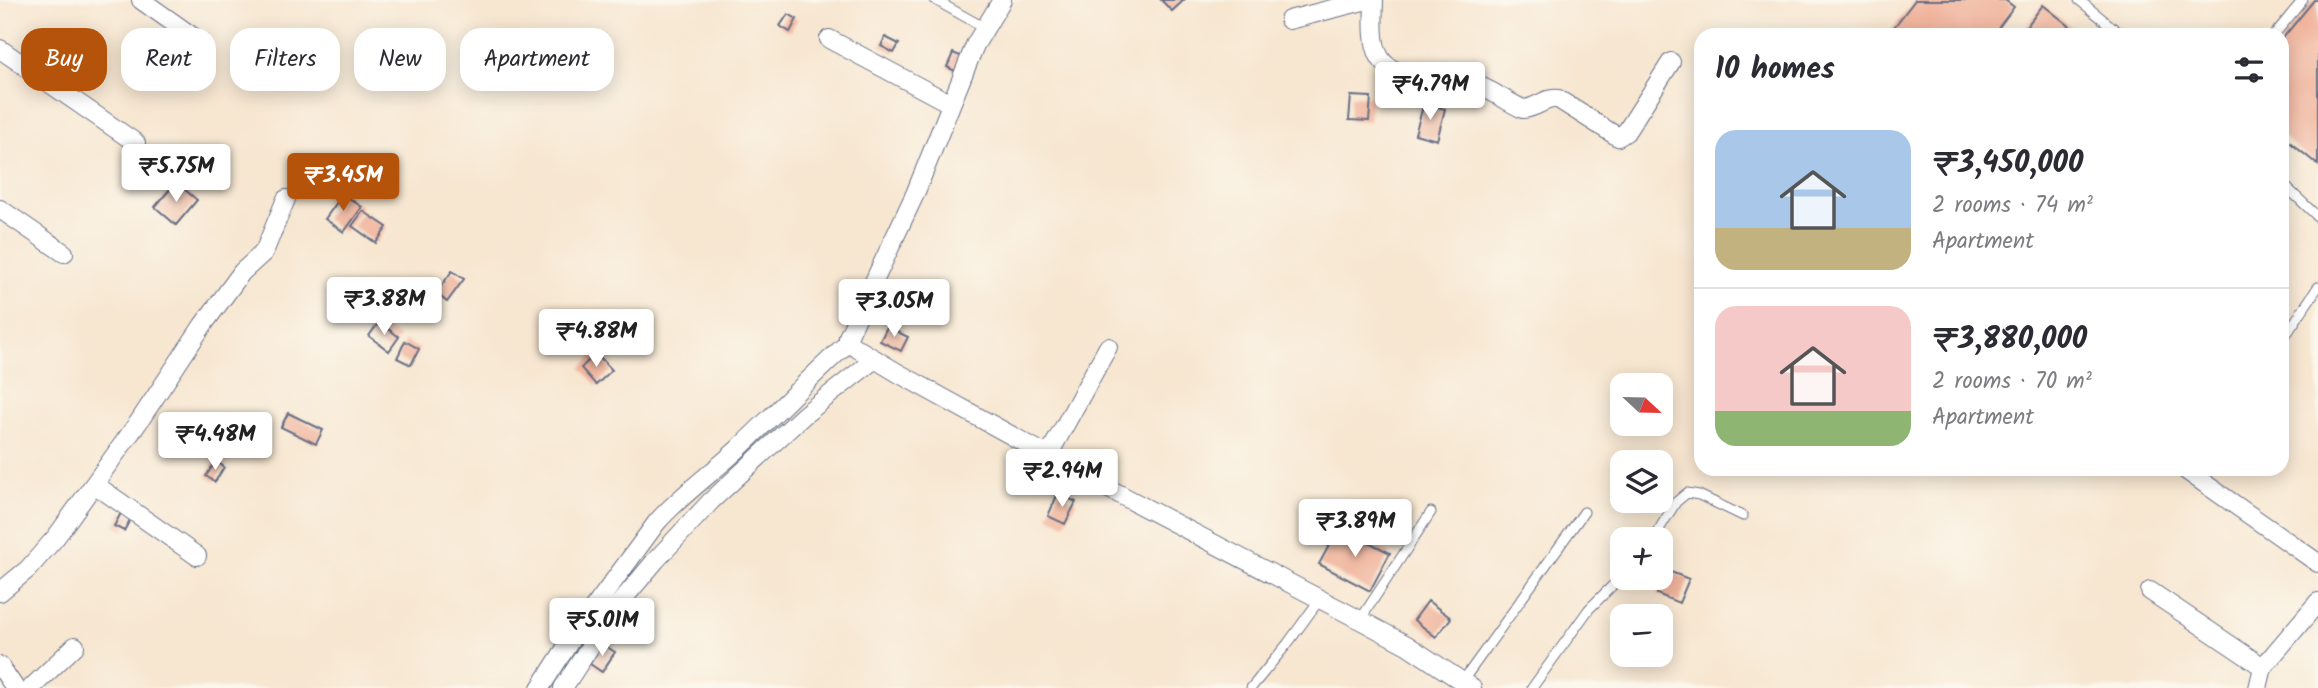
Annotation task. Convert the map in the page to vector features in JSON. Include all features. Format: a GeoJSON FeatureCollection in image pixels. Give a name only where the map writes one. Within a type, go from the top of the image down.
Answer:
{"type":"FeatureCollection","features":[{"type":"Feature","properties":{"kind":"street"},"geometry":{"type":"LineString","coordinates":[[141,0],[181,28]]}},
{"type":"Feature","properties":{"kind":"street"},"geometry":{"type":"LineString","coordinates":[[1002,0],[975,45],[915,194],[848,337],[860,350],[1048,456],[1407,645],[1467,685]]}},
{"type":"Feature","properties":{"kind":"street"},"geometry":{"type":"LineString","coordinates":[[1289,20],[1367,0]]}},
{"type":"Feature","properties":{"kind":"street"},"geometry":{"type":"LineString","coordinates":[[1374,0],[1373,34],[1376,52],[1399,73],[1469,82],[1523,109],[1532,108],[1549,99],[1558,99],[1618,137],[1626,132],[1671,62]]}},
{"type":"Feature","properties":{"kind":"street"},"geometry":{"type":"LineString","coordinates":[[829,39],[951,104]]}},
{"type":"Feature","properties":{"kind":"street"},"geometry":{"type":"LineString","coordinates":[[0,49],[136,143]]}},
{"type":"Feature","properties":{"kind":"street"},"geometry":{"type":"LineString","coordinates":[[0,592],[41,555],[242,272],[264,252],[286,198]]}},
{"type":"Feature","properties":{"kind":"street"},"geometry":{"type":"LineString","coordinates":[[0,209],[64,253]]}},
{"type":"Feature","properties":{"kind":"street"},"geometry":{"type":"LineString","coordinates":[[1048,456],[1108,347]]}},
{"type":"Feature","properties":{"kind":"street"},"geometry":{"type":"LineString","coordinates":[[540,688],[582,624],[668,509],[711,474],[824,364],[860,350]]}},
{"type":"Feature","properties":{"kind":"street"},"geometry":{"type":"LineString","coordinates":[[563,688],[614,610],[656,560],[711,501],[804,415],[860,350]]}},
{"type":"Feature","properties":{"kind":"street"},"geometry":{"type":"LineString","coordinates":[[2194,476],[2318,563]]}},
{"type":"Feature","properties":{"kind":"street"},"geometry":{"type":"LineString","coordinates":[[94,484],[197,556]]}},
{"type":"Feature","properties":{"kind":"street"},"geometry":{"type":"LineString","coordinates":[[2150,591],[2263,667]]}},
{"type":"Feature","properties":{"kind":"street"},"geometry":{"type":"LineString","coordinates":[[2258,688],[2263,667],[2318,602]]}},
{"type":"Feature","properties":{"kind":"street"},"geometry":{"type":"LineString","coordinates":[[31,688],[75,646]]}},
{"type":"Feature","properties":{"kind":"street"},"geometry":{"type":"LineString","coordinates":[[0,666],[15,688]]}},
{"type":"Feature","properties":{"kind":"lane"},"geometry":{"type":"LineString","coordinates":[[935,0],[985,28]]}},
{"type":"Feature","properties":{"kind":"lane"},"geometry":{"type":"LineString","coordinates":[[2079,0],[2113,28]]}},
{"type":"Feature","properties":{"kind":"lane"},"geometry":{"type":"LineString","coordinates":[[2280,28],[2303,0]]}},
{"type":"Feature","properties":{"kind":"lane"},"geometry":{"type":"LineString","coordinates":[[2289,190],[2318,217]]}},
{"type":"Feature","properties":{"kind":"lane"},"geometry":{"type":"LineString","coordinates":[[2289,330],[2318,286]]}},
{"type":"Feature","properties":{"kind":"lane"},"geometry":{"type":"LineString","coordinates":[[1660,527],[1676,502],[1687,493],[1699,495],[1743,516]]}},
{"type":"Feature","properties":{"kind":"lane"},"geometry":{"type":"LineString","coordinates":[[1360,620],[1430,512]]}},
{"type":"Feature","properties":{"kind":"lane"},"geometry":{"type":"LineString","coordinates":[[1467,685],[1584,512]]}},
{"type":"Feature","properties":{"kind":"lane"},"geometry":{"type":"LineString","coordinates":[[1532,688],[1589,609],[1610,588]]}},
{"type":"Feature","properties":{"kind":"lane"},"geometry":{"type":"LineString","coordinates":[[1251,688],[1320,599]]}},
{"type":"Feature","properties":{"kind":"building"},"geometry":{"type":"Polygon","coordinates":[[[1161,0],[1184,0],[1172,11],[1161,0]]]}},
{"type":"Feature","properties":{"kind":"building"},"geometry":{"type":"Polygon","coordinates":[[[1915,0],[2005,0],[2014,7],[1998,28],[1893,28],[1915,0]]]}},
{"type":"Feature","properties":{"kind":"building"},"geometry":{"type":"Polygon","coordinates":[[[2314,0],[2318,0],[2318,165],[2289,142],[2289,30],[2314,0]]]}},
{"type":"Feature","properties":{"kind":"building"},"geometry":{"type":"Polygon","coordinates":[[[2043,5],[2072,28],[2025,28],[2043,5]]]}},
{"type":"Feature","properties":{"kind":"building"},"geometry":{"type":"Polygon","coordinates":[[[788,14],[797,19],[790,32],[780,26],[788,14]]]}},
{"type":"Feature","properties":{"kind":"building"},"geometry":{"type":"Polygon","coordinates":[[[885,37],[899,44],[894,53],[881,46],[885,37]]]}},
{"type":"Feature","properties":{"kind":"building"},"geometry":{"type":"Polygon","coordinates":[[[953,53],[965,58],[959,73],[947,67],[953,53]]]}},
{"type":"Feature","properties":{"kind":"building"},"geometry":{"type":"Polygon","coordinates":[[[1351,96],[1371,97],[1369,121],[1349,120],[1351,96]]]}},
{"type":"Feature","properties":{"kind":"building"},"geometry":{"type":"Polygon","coordinates":[[[1424,103],[1445,109],[1437,140],[1415,134],[1424,103]]]}},
{"type":"Feature","properties":{"kind":"building"},"geometry":{"type":"Polygon","coordinates":[[[176,182],[197,200],[176,225],[155,207],[176,182]]]}},
{"type":"Feature","properties":{"kind":"building"},"geometry":{"type":"Polygon","coordinates":[[[343,194],[362,207],[344,232],[325,219],[343,194]]]}},
{"type":"Feature","properties":{"kind":"building"},"geometry":{"type":"Polygon","coordinates":[[[363,211],[387,227],[376,243],[352,226],[363,211]]]}},
{"type":"Feature","properties":{"kind":"building"},"geometry":{"type":"Polygon","coordinates":[[[452,271],[464,279],[447,302],[436,293],[452,271]]]}},
{"type":"Feature","properties":{"kind":"building"},"geometry":{"type":"Polygon","coordinates":[[[379,322],[399,337],[389,351],[369,336],[379,322]]]}},
{"type":"Feature","properties":{"kind":"building"},"geometry":{"type":"Polygon","coordinates":[[[887,327],[908,337],[901,351],[880,341],[887,327]]]}},
{"type":"Feature","properties":{"kind":"building"},"geometry":{"type":"Polygon","coordinates":[[[405,341],[419,349],[411,365],[397,358],[405,341]]]}},
{"type":"Feature","properties":{"kind":"building"},"geometry":{"type":"Polygon","coordinates":[[[596,353],[612,370],[596,385],[581,368],[596,353]]]}},
{"type":"Feature","properties":{"kind":"building"},"geometry":{"type":"Polygon","coordinates":[[[288,413],[323,430],[316,444],[281,427],[288,413]]]}},
{"type":"Feature","properties":{"kind":"building"},"geometry":{"type":"Polygon","coordinates":[[[216,461],[224,467],[215,482],[206,476],[216,461]]]}},
{"type":"Feature","properties":{"kind":"building"},"geometry":{"type":"Polygon","coordinates":[[[1058,493],[1076,502],[1065,524],[1048,516],[1058,493]]]}},
{"type":"Feature","properties":{"kind":"building"},"geometry":{"type":"Polygon","coordinates":[[[122,511],[132,516],[124,531],[114,526],[122,511]]]}},
{"type":"Feature","properties":{"kind":"building"},"geometry":{"type":"Polygon","coordinates":[[[1339,527],[1390,553],[1370,591],[1319,564],[1339,527]]]}},
{"type":"Feature","properties":{"kind":"building"},"geometry":{"type":"Polygon","coordinates":[[[1673,573],[1689,579],[1679,603],[1657,594],[1658,590],[1673,590],[1673,573]]]}},
{"type":"Feature","properties":{"kind":"building"},"geometry":{"type":"Polygon","coordinates":[[[1428,601],[1451,618],[1436,637],[1414,620],[1428,601]]]}},
{"type":"Feature","properties":{"kind":"building"},"geometry":{"type":"Polygon","coordinates":[[[567,607],[581,616],[574,627],[560,620],[567,607]]]}},
{"type":"Feature","properties":{"kind":"building"},"geometry":{"type":"Polygon","coordinates":[[[602,644],[615,652],[602,672],[590,664],[602,644]]]}}]}
